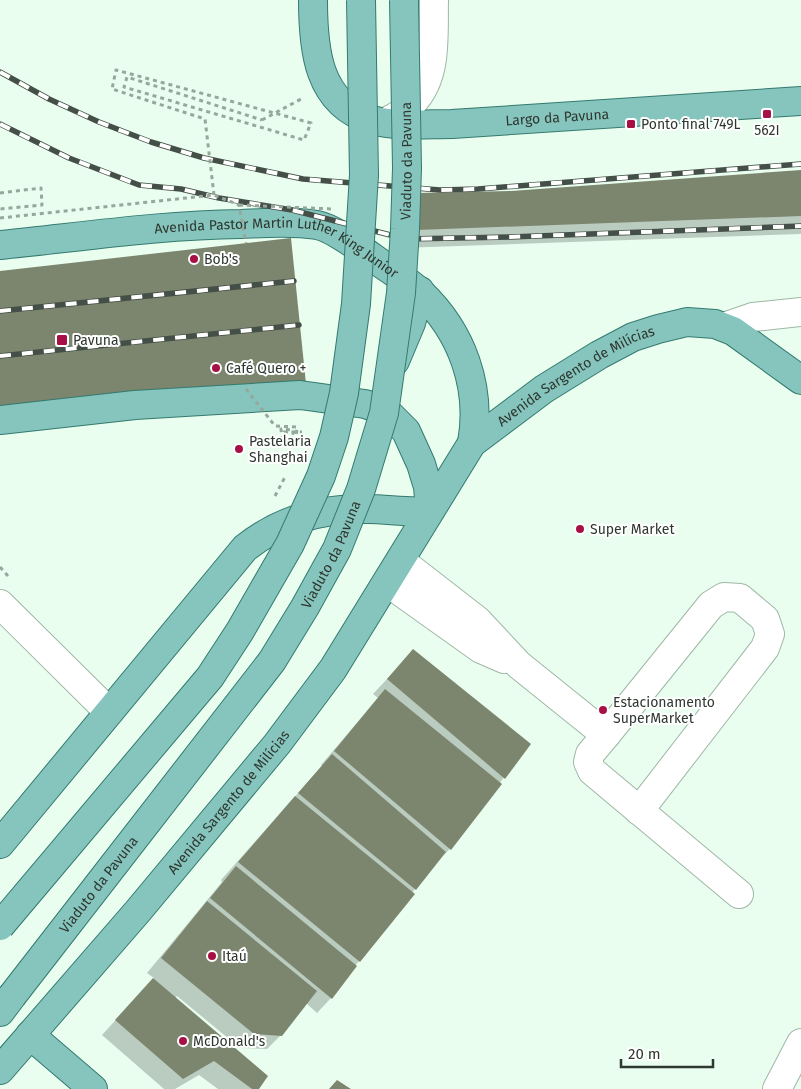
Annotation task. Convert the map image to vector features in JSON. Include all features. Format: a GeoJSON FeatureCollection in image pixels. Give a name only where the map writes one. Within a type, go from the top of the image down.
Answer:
{"type":"FeatureCollection","features":[{"type":"Feature","properties":{"kind":"main road"},"geometry":{"type":"LineString","coordinates":[[313,0],[313,23],[317,56],[327,86]]}},
{"type":"Feature","properties":{"kind":"main road"},"geometry":{"type":"LineString","coordinates":[[0,926],[210,677],[240,631],[290,544],[321,476],[334,437],[344,393],[356,304],[364,176],[361,0]]}},
{"type":"Feature","properties":{"kind":"main road","name":"Viaduto da Pavuna"},"geometry":{"type":"LineString","coordinates":[[6,1004],[272,661],[305,607],[337,548],[361,489],[384,413],[401,293],[407,168],[404,0]]}},
{"type":"Feature","properties":{"kind":"main road","name":"Largo da Pavuna"},"geometry":{"type":"LineString","coordinates":[[327,86],[335,96],[352,109],[372,120],[419,125],[801,101]]}},
{"type":"Feature","properties":{"kind":"main road","name":"Avenida Pastor Martin Luther King Junior"},"geometry":{"type":"LineString","coordinates":[[0,245],[189,225],[320,225],[349,241],[420,291],[404,344],[386,377],[365,404]]}},
{"type":"Feature","properties":{"kind":"main road","name":"Avenida Sargento de Milícias"},"geometry":{"type":"LineString","coordinates":[[420,291],[452,330],[465,356],[475,398],[475,427],[472,443]]}},
{"type":"Feature","properties":{"kind":"main road","name":"Avenida Sargento de Milícias"},"geometry":{"type":"LineString","coordinates":[[0,1070],[138,911],[277,744],[333,669],[472,443],[544,389],[594,358],[633,337],[658,328],[687,322],[715,324],[724,327]]}},
{"type":"Feature","properties":{"kind":"main road"},"geometry":{"type":"LineString","coordinates":[[724,327],[746,340],[801,380]]}},
{"type":"Feature","properties":{"kind":"main road"},"geometry":{"type":"LineString","coordinates":[[0,420],[135,405],[300,395],[365,404],[389,414],[406,431],[421,464],[428,487],[430,510],[408,512],[352,508],[307,515],[288,522],[258,538],[245,548],[0,844]]}},
{"type":"Feature","properties":{"kind":"main road"},"geometry":{"type":"LineString","coordinates":[[30,1035],[94,1089]]}},
{"type":"Feature","properties":{"kind":"street"},"geometry":{"type":"LineString","coordinates":[[385,122],[395,118],[412,104],[420,96],[426,84],[433,61],[434,0]]}},
{"type":"Feature","properties":{"kind":"street"},"geometry":{"type":"LineString","coordinates":[[724,327],[753,317],[801,312]]}},
{"type":"Feature","properties":{"kind":"street"},"geometry":{"type":"LineString","coordinates":[[394,572],[481,649],[519,665],[606,735]]}},
{"type":"Feature","properties":{"kind":"street"},"geometry":{"type":"LineString","coordinates":[[639,811],[765,648],[770,634],[764,619],[740,598],[724,597],[710,605],[590,754],[588,762],[592,771],[639,811],[739,894]]}},
{"type":"Feature","properties":{"kind":"street"},"geometry":{"type":"LineString","coordinates":[[0,604],[109,712]]}},
{"type":"Feature","properties":{"kind":"street"},"geometry":{"type":"LineString","coordinates":[[777,1089],[801,1043]]}},
{"type":"Feature","properties":{"kind":"path"},"geometry":{"type":"LineString","coordinates":[[214,195],[205,118],[112,89],[116,70],[310,123],[304,140],[124,87],[127,77],[262,120],[327,86]]}},
{"type":"Feature","properties":{"kind":"path"},"geometry":{"type":"LineString","coordinates":[[0,193],[41,188],[42,205],[0,209]]}},
{"type":"Feature","properties":{"kind":"path"},"geometry":{"type":"LineString","coordinates":[[0,218],[214,195],[239,205],[246,243]]}},
{"type":"Feature","properties":{"kind":"path"},"geometry":{"type":"LineString","coordinates":[[246,389],[276,426],[297,427],[296,440],[282,440],[281,430],[294,430],[293,438],[283,438],[284,432],[302,432]]}},
{"type":"Feature","properties":{"kind":"path"},"geometry":{"type":"LineString","coordinates":[[300,395],[301,439]]}},
{"type":"Feature","properties":{"kind":"path"},"geometry":{"type":"LineString","coordinates":[[273,499],[287,475]]}},
{"type":"Feature","properties":{"kind":"building"},"geometry":{"type":"Polygon","coordinates":[[[801,170],[801,216],[416,230],[416,193],[511,191],[801,170]]]}},
{"type":"Feature","properties":{"kind":"building"},"geometry":{"type":"Polygon","coordinates":[[[291,238],[306,384],[0,414],[0,271],[291,238]]]}},
{"type":"Feature","properties":{"kind":"building"},"geometry":{"type":"Polygon","coordinates":[[[413,649],[531,744],[505,779],[387,679],[413,649]]]}},
{"type":"Feature","properties":{"kind":"building"},"geometry":{"type":"Polygon","coordinates":[[[385,689],[502,784],[451,850],[334,751],[385,689]]]}},
{"type":"Feature","properties":{"kind":"building"},"geometry":{"type":"Polygon","coordinates":[[[332,754],[446,852],[416,890],[298,793],[332,754]]]}},
{"type":"Feature","properties":{"kind":"building"},"geometry":{"type":"Polygon","coordinates":[[[295,796],[415,894],[360,962],[238,862],[295,796]]]}},
{"type":"Feature","properties":{"kind":"building"},"geometry":{"type":"Polygon","coordinates":[[[236,866],[357,966],[332,999],[210,898],[236,866]]]}},
{"type":"Feature","properties":{"kind":"building"},"geometry":{"type":"Polygon","coordinates":[[[207,901],[317,991],[282,1036],[254,1034],[161,958],[207,901]]]}},
{"type":"Feature","properties":{"kind":"building","name":"McDonald's"},"geometry":{"type":"Polygon","coordinates":[[[153,978],[268,1076],[259,1089],[252,1089],[214,1061],[183,1079],[115,1020],[153,978]]]}},
{"type":"Feature","properties":{"kind":"building"},"geometry":{"type":"Polygon","coordinates":[[[337,1080],[351,1089],[329,1089],[337,1080]]]}},
{"type":"Feature","properties":{"kind":"railway"},"geometry":{"type":"LineString","coordinates":[[0,72],[49,99],[99,122],[151,142],[204,158],[303,179],[440,190],[478,189],[801,164]]}},
{"type":"Feature","properties":{"kind":"railway"},"geometry":{"type":"LineString","coordinates":[[0,124],[69,158],[139,185],[181,189],[219,198],[292,210],[406,239],[801,226]]}},
{"type":"Feature","properties":{"kind":"railway"},"geometry":{"type":"LineString","coordinates":[[0,311],[294,281]]}},
{"type":"Feature","properties":{"kind":"railway"},"geometry":{"type":"LineString","coordinates":[[0,356],[299,325]]}},
{"type":"Feature","properties":{"kind":"place","name":"562I"},"geometry":{"type":"Point","coordinates":[767,114]}},
{"type":"Feature","properties":{"kind":"place","name":"Ponto final 749L"},"geometry":{"type":"Point","coordinates":[631,124]}},
{"type":"Feature","properties":{"kind":"place","name":"Bob's"},"geometry":{"type":"Point","coordinates":[194,259]}},
{"type":"Feature","properties":{"kind":"place","name":"Pavuna"},"geometry":{"type":"Point","coordinates":[62,340]}},
{"type":"Feature","properties":{"kind":"place","name":"Café Quero +"},"geometry":{"type":"Point","coordinates":[216,368]}},
{"type":"Feature","properties":{"kind":"place","name":"Pastelaria Shanghai"},"geometry":{"type":"Point","coordinates":[239,449]}},
{"type":"Feature","properties":{"kind":"place","name":"Super Market"},"geometry":{"type":"Point","coordinates":[580,529]}},
{"type":"Feature","properties":{"kind":"place","name":"Estacionamento SuperMarket"},"geometry":{"type":"Point","coordinates":[603,710]}},
{"type":"Feature","properties":{"kind":"place","name":"Itaú"},"geometry":{"type":"Point","coordinates":[212,956]}},
{"type":"Feature","properties":{"kind":"place","name":"McDonald's"},"geometry":{"type":"Point","coordinates":[183,1041]}}]}
